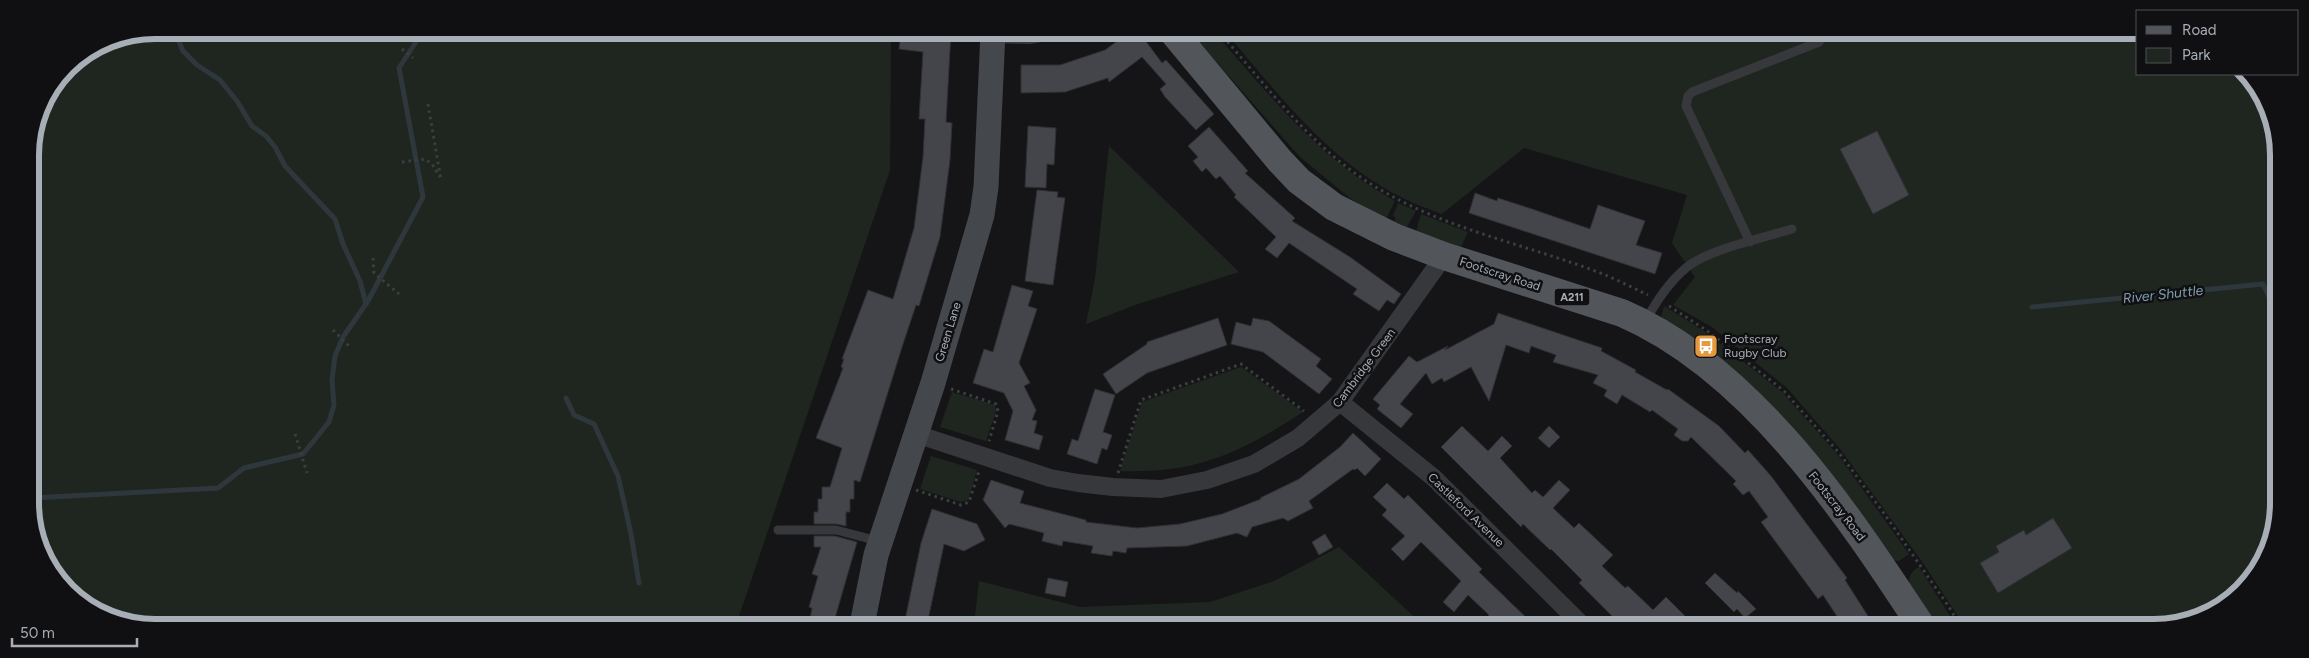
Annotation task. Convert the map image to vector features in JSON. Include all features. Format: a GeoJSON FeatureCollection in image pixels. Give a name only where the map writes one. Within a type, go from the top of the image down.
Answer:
{"type":"FeatureCollection","features":[{"type":"Feature","properties":{"kind":"main road","name":"Green Lane"},"geometry":{"type":"LineString","coordinates":[[863,619],[880,542],[932,383],[982,214],[986,187],[993,39]]}},
{"type":"Feature","properties":{"kind":"main road","name":"Footscray Road"},"geometry":{"type":"LineString","coordinates":[[1179,39],[1272,152],[1299,181],[1334,207],[1360,222],[1444,256],[1622,313],[1651,311],[1677,343],[1749,402],[1784,439],[1844,513],[1917,619]]}},
{"type":"Feature","properties":{"kind":"street","name":"Cambridge Green"},"geometry":{"type":"LineString","coordinates":[[916,434],[1050,478],[1113,488],[1161,489],[1208,480],[1254,464],[1298,438],[1340,402],[1444,256]]}},
{"type":"Feature","properties":{"kind":"street","name":"Castleford Avenue"},"geometry":{"type":"LineString","coordinates":[[1340,402],[1434,478],[1576,619]]}},
{"type":"Feature","properties":{"kind":"lane"},"geometry":{"type":"LineString","coordinates":[[1750,242],[1686,106],[1688,96],[1692,92],[1819,42],[1821,39]]}},
{"type":"Feature","properties":{"kind":"lane"},"geometry":{"type":"LineString","coordinates":[[1651,311],[1688,266],[1717,252],[1792,229]]}},
{"type":"Feature","properties":{"kind":"lane"},"geometry":{"type":"LineString","coordinates":[[778,530],[836,530],[880,542]]}},
{"type":"Feature","properties":{"kind":"path"},"geometry":{"type":"LineString","coordinates":[[1225,39],[1304,129],[1336,158],[1371,184],[1437,217],[1604,274],[1651,311]]}},
{"type":"Feature","properties":{"kind":"path"},"geometry":{"type":"LineString","coordinates":[[402,49],[413,58]]}},
{"type":"Feature","properties":{"kind":"path"},"geometry":{"type":"LineString","coordinates":[[402,162],[423,159],[432,164],[441,180],[428,104]]}},
{"type":"Feature","properties":{"kind":"path"},"geometry":{"type":"LineString","coordinates":[[373,258],[374,273],[399,294]]}},
{"type":"Feature","properties":{"kind":"path"},"geometry":{"type":"LineString","coordinates":[[334,330],[352,348]]}},
{"type":"Feature","properties":{"kind":"path"},"geometry":{"type":"LineString","coordinates":[[1113,488],[1141,400],[1241,364],[1318,422]]}},
{"type":"Feature","properties":{"kind":"path"},"geometry":{"type":"LineString","coordinates":[[899,485],[961,505],[969,502],[984,457],[998,411],[996,404],[932,383]]}},
{"type":"Feature","properties":{"kind":"path"},"geometry":{"type":"LineString","coordinates":[[295,434],[307,473]]}},
{"type":"Feature","properties":{"kind":"green space"},"geometry":{"type":"Polygon","coordinates":[[[155,39],[891,39],[890,170],[738,619],[140,618],[118,613],[97,604],[84,595],[58,568],[51,554],[41,526],[39,503],[39,147],[48,110],[58,90],[90,58],[110,48],[132,41],[155,39]]]}},
{"type":"Feature","properties":{"kind":"green space"},"geometry":{"type":"Polygon","coordinates":[[[1196,39],[1220,39],[1276,103],[1319,146],[1343,166],[1395,201],[1386,219],[1351,199],[1300,157],[1196,39]]]}},
{"type":"Feature","properties":{"kind":"green space"},"geometry":{"type":"Polygon","coordinates":[[[1231,39],[2136,39],[2136,75],[2238,75],[2251,90],[2264,118],[2268,132],[2270,155],[2270,503],[2268,526],[2255,561],[2241,580],[2219,600],[2199,610],[2169,618],[1960,619],[1923,563],[1841,450],[1787,388],[1712,327],[1673,305],[1695,277],[1672,243],[1687,195],[1524,148],[1442,214],[1403,198],[1376,183],[1328,146],[1285,102],[1231,39]]]}},
{"type":"Feature","properties":{"kind":"green space"},"geometry":{"type":"Polygon","coordinates":[[[1109,146],[1239,272],[1135,305],[1086,324],[1095,279],[1109,146]]]}},
{"type":"Feature","properties":{"kind":"green space"},"geometry":{"type":"Polygon","coordinates":[[[1398,203],[1416,211],[1407,227],[1394,222],[1396,218],[1393,216],[1398,203]]]}},
{"type":"Feature","properties":{"kind":"green space"},"geometry":{"type":"Polygon","coordinates":[[[1421,214],[1468,232],[1460,249],[1416,232],[1421,214]]]}},
{"type":"Feature","properties":{"kind":"green space"},"geometry":{"type":"Polygon","coordinates":[[[1664,306],[1704,331],[1782,392],[1838,455],[1909,554],[1899,561],[1891,560],[1826,467],[1789,423],[1739,374],[1661,317],[1664,306]]]}},
{"type":"Feature","properties":{"kind":"green space"},"geometry":{"type":"Polygon","coordinates":[[[1241,367],[1303,412],[1259,439],[1217,458],[1172,469],[1120,471],[1142,402],[1241,367]]]}},
{"type":"Feature","properties":{"kind":"green space"},"geometry":{"type":"Polygon","coordinates":[[[952,392],[995,405],[996,411],[986,441],[940,427],[952,392]]]}},
{"type":"Feature","properties":{"kind":"green space"},"geometry":{"type":"Polygon","coordinates":[[[931,456],[977,470],[968,500],[961,502],[920,489],[931,456]]]}},
{"type":"Feature","properties":{"kind":"green space"},"geometry":{"type":"Polygon","coordinates":[[[1339,547],[1416,619],[975,619],[979,581],[1080,607],[1210,602],[1274,581],[1339,547]]]}},
{"type":"Feature","properties":{"kind":"green space"},"geometry":{"type":"Polygon","coordinates":[[[1919,567],[1952,619],[1932,619],[1909,583],[1914,570],[1919,567]]]}},
{"type":"Feature","properties":{"kind":"building"},"geometry":{"type":"Polygon","coordinates":[[[900,39],[951,39],[946,122],[952,123],[950,160],[940,237],[919,306],[916,305],[903,344],[860,482],[854,480],[854,499],[850,499],[850,512],[846,512],[846,526],[814,524],[814,512],[818,512],[818,499],[822,499],[822,487],[830,487],[842,448],[816,438],[843,368],[841,367],[844,359],[842,359],[868,290],[893,299],[914,228],[923,157],[925,119],[919,119],[923,52],[899,49],[900,39]]]}},
{"type":"Feature","properties":{"kind":"building"},"geometry":{"type":"Polygon","coordinates":[[[1120,39],[1144,39],[1162,63],[1166,60],[1214,114],[1196,130],[1165,97],[1160,89],[1166,84],[1142,57],[1109,82],[1108,78],[1065,92],[1021,93],[1021,65],[1060,65],[1105,50],[1120,39]]]}},
{"type":"Feature","properties":{"kind":"building"},"geometry":{"type":"Polygon","coordinates":[[[1028,126],[1056,128],[1054,165],[1047,164],[1046,188],[1025,187],[1028,126]]]}},
{"type":"Feature","properties":{"kind":"building"},"geometry":{"type":"Polygon","coordinates":[[[1209,127],[1248,171],[1245,173],[1295,218],[1292,221],[1350,257],[1401,294],[1394,304],[1387,300],[1379,311],[1353,294],[1357,289],[1289,243],[1277,258],[1265,249],[1276,237],[1234,197],[1236,195],[1220,176],[1216,179],[1206,168],[1202,172],[1193,161],[1198,157],[1188,146],[1209,127]]]}},
{"type":"Feature","properties":{"kind":"building"},"geometry":{"type":"Polygon","coordinates":[[[1877,131],[1909,195],[1873,214],[1840,149],[1877,131]]]}},
{"type":"Feature","properties":{"kind":"building"},"geometry":{"type":"Polygon","coordinates":[[[1037,190],[1058,192],[1057,197],[1065,198],[1053,285],[1025,281],[1037,190]]]}},
{"type":"Feature","properties":{"kind":"building"},"geometry":{"type":"Polygon","coordinates":[[[1475,193],[1497,201],[1498,198],[1590,229],[1598,205],[1645,221],[1636,245],[1662,253],[1655,274],[1469,213],[1475,193]]]}},
{"type":"Feature","properties":{"kind":"building"},"geometry":{"type":"Polygon","coordinates":[[[1012,285],[1033,291],[1028,306],[1037,309],[1019,363],[1030,383],[1024,386],[1036,410],[1032,420],[1037,421],[1034,433],[1043,436],[1039,450],[1005,440],[1013,411],[1004,393],[973,383],[984,349],[993,352],[1012,285]]]}},
{"type":"Feature","properties":{"kind":"building"},"geometry":{"type":"Polygon","coordinates":[[[1498,313],[1602,348],[1601,351],[1668,389],[1719,426],[1745,453],[1748,450],[1771,476],[1847,578],[1845,580],[1870,619],[1839,619],[1823,595],[1818,599],[1761,522],[1768,517],[1749,491],[1743,495],[1733,484],[1736,481],[1691,437],[1688,441],[1682,441],[1674,435],[1678,429],[1652,410],[1650,412],[1622,395],[1617,404],[1604,396],[1607,390],[1593,383],[1598,375],[1553,362],[1556,355],[1531,346],[1529,353],[1506,345],[1489,401],[1471,367],[1444,382],[1442,378],[1432,384],[1426,373],[1400,404],[1413,414],[1401,428],[1377,409],[1380,405],[1373,399],[1409,356],[1417,362],[1448,346],[1445,350],[1494,324],[1498,313]]]}},
{"type":"Feature","properties":{"kind":"building"},"geometry":{"type":"Polygon","coordinates":[[[1218,318],[1227,345],[1147,373],[1116,394],[1103,374],[1147,344],[1147,342],[1218,318]]]}},
{"type":"Feature","properties":{"kind":"building"},"geometry":{"type":"Polygon","coordinates":[[[1253,318],[1269,321],[1321,359],[1316,366],[1332,379],[1319,394],[1263,352],[1231,344],[1236,322],[1251,326],[1253,318]]]}},
{"type":"Feature","properties":{"kind":"building"},"geometry":{"type":"Polygon","coordinates":[[[1095,389],[1115,395],[1103,432],[1112,435],[1107,450],[1102,448],[1097,464],[1067,454],[1072,439],[1078,441],[1095,389]]]}},
{"type":"Feature","properties":{"kind":"building"},"geometry":{"type":"Polygon","coordinates":[[[1462,426],[1488,451],[1502,436],[1512,446],[1500,458],[1532,493],[1535,490],[1543,497],[1559,480],[1570,490],[1553,508],[1574,528],[1579,523],[1613,555],[1602,566],[1625,588],[1628,586],[1653,610],[1666,597],[1688,619],[1615,619],[1579,583],[1582,580],[1551,549],[1523,524],[1521,527],[1441,447],[1462,426]]]}},
{"type":"Feature","properties":{"kind":"building"},"geometry":{"type":"Polygon","coordinates":[[[1549,426],[1560,437],[1549,448],[1538,438],[1549,426]]]}},
{"type":"Feature","properties":{"kind":"building"},"geometry":{"type":"Polygon","coordinates":[[[1353,433],[1381,459],[1365,476],[1357,468],[1353,469],[1309,501],[1313,508],[1288,521],[1283,518],[1252,527],[1247,537],[1237,533],[1187,546],[1127,548],[1126,553],[1113,551],[1112,556],[1091,553],[1093,546],[1063,541],[1062,546],[1042,541],[1044,533],[1009,524],[1005,528],[983,500],[991,480],[1024,491],[1020,503],[1086,520],[1086,522],[1137,528],[1180,524],[1222,514],[1261,499],[1299,479],[1340,447],[1353,433]]]}},
{"type":"Feature","properties":{"kind":"building"},"geometry":{"type":"Polygon","coordinates":[[[1387,483],[1404,499],[1408,495],[1482,569],[1479,572],[1528,619],[1485,619],[1489,615],[1468,595],[1454,612],[1443,602],[1461,581],[1421,542],[1403,561],[1391,549],[1405,536],[1382,515],[1387,510],[1373,497],[1387,483]]]}},
{"type":"Feature","properties":{"kind":"building"},"geometry":{"type":"Polygon","coordinates":[[[932,509],[977,524],[985,540],[964,551],[944,544],[928,619],[905,619],[921,543],[932,509]]]}},
{"type":"Feature","properties":{"kind":"building"},"geometry":{"type":"Polygon","coordinates":[[[2053,518],[2072,548],[1998,593],[1980,563],[1999,552],[1996,546],[2024,530],[2026,535],[2053,518]]]}},
{"type":"Feature","properties":{"kind":"building"},"geometry":{"type":"Polygon","coordinates":[[[1325,534],[1333,547],[1319,555],[1312,542],[1325,534]]]}},
{"type":"Feature","properties":{"kind":"building"},"geometry":{"type":"Polygon","coordinates":[[[814,536],[835,536],[857,542],[835,619],[810,619],[812,608],[809,607],[818,576],[812,574],[821,547],[814,547],[814,536]]]}},
{"type":"Feature","properties":{"kind":"building"},"geometry":{"type":"Polygon","coordinates":[[[1715,573],[1737,593],[1738,591],[1756,609],[1745,618],[1737,609],[1734,612],[1705,583],[1715,573]]]}},
{"type":"Feature","properties":{"kind":"building"},"geometry":{"type":"Polygon","coordinates":[[[1048,578],[1068,582],[1065,597],[1045,593],[1048,578]]]}},
{"type":"Feature","properties":{"kind":"waterway"},"geometry":{"type":"LineString","coordinates":[[178,39],[183,51],[197,65],[220,80],[237,101],[252,126],[266,136],[275,147],[285,166],[335,219],[343,244],[360,281],[366,304]]}},
{"type":"Feature","properties":{"kind":"waterway"},"geometry":{"type":"LineString","coordinates":[[39,498],[218,488],[244,468],[303,454],[329,422],[334,405],[332,380],[335,356],[343,337],[368,301],[423,197],[399,68],[418,39]]}},
{"type":"Feature","properties":{"kind":"waterway","name":"River Shuttle"},"geometry":{"type":"LineString","coordinates":[[2032,307],[2263,284],[2270,299]]}},
{"type":"Feature","properties":{"kind":"waterway"},"geometry":{"type":"LineString","coordinates":[[566,398],[574,415],[594,424],[618,476],[631,534],[639,583]]}},
{"type":"Feature","properties":{"kind":"place","name":"Footscray Rugby Club"},"geometry":{"type":"Point","coordinates":[1706,346]}}]}
